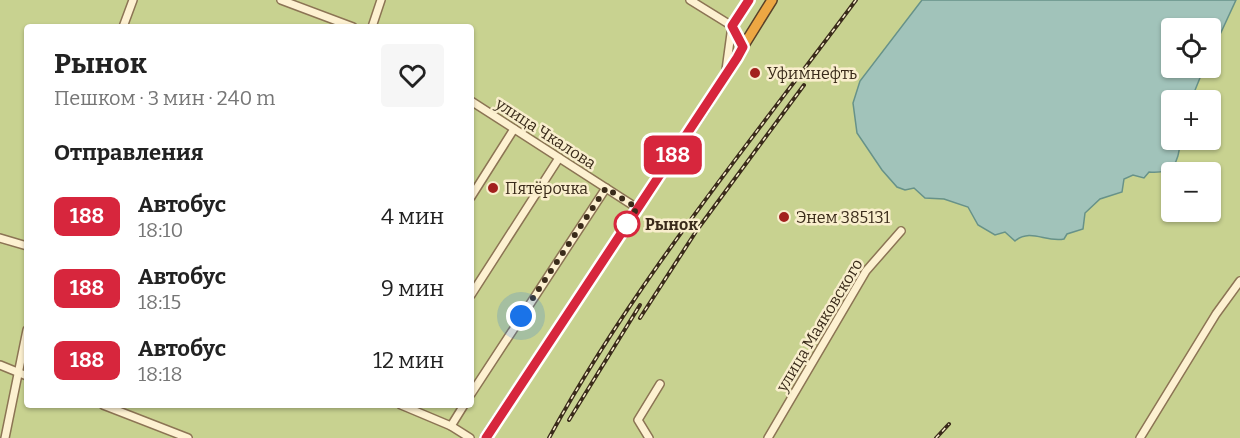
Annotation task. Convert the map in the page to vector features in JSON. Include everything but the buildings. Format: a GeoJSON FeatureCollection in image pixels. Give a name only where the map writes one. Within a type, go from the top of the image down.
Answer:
{"type":"FeatureCollection","features":[{"type":"Feature","properties":{"kind":"highway"},"geometry":{"type":"LineString","coordinates":[[486,438],[724,77],[772,0]]}},
{"type":"Feature","properties":{"kind":"street"},"geometry":{"type":"LineString","coordinates":[[124,24],[133,0]]}},
{"type":"Feature","properties":{"kind":"street"},"geometry":{"type":"LineString","coordinates":[[281,0],[345,24]]}},
{"type":"Feature","properties":{"kind":"street"},"geometry":{"type":"LineString","coordinates":[[373,24],[381,0]]}},
{"type":"Feature","properties":{"kind":"street"},"geometry":{"type":"LineString","coordinates":[[690,0],[732,26]]}},
{"type":"Feature","properties":{"kind":"street"},"geometry":{"type":"LineString","coordinates":[[724,77],[732,26],[748,0]]}},
{"type":"Feature","properties":{"kind":"street","name":"улица Чкалова"},"geometry":{"type":"LineString","coordinates":[[474,103],[637,208]]}},
{"type":"Feature","properties":{"kind":"street"},"geometry":{"type":"LineString","coordinates":[[474,192],[514,129]]}},
{"type":"Feature","properties":{"kind":"street"},"geometry":{"type":"LineString","coordinates":[[474,290],[559,158]]}},
{"type":"Feature","properties":{"kind":"street"},"geometry":{"type":"LineString","coordinates":[[474,389],[606,188]]}},
{"type":"Feature","properties":{"kind":"street","name":"улица Маяковского"},"geometry":{"type":"LineString","coordinates":[[768,438],[866,271],[879,252],[901,231]]}},
{"type":"Feature","properties":{"kind":"street"},"geometry":{"type":"LineString","coordinates":[[0,238],[24,245]]}},
{"type":"Feature","properties":{"kind":"street"},"geometry":{"type":"LineString","coordinates":[[1140,438],[1216,314],[1240,281]]}},
{"type":"Feature","properties":{"kind":"street"},"geometry":{"type":"LineString","coordinates":[[5,438],[24,344]]}},
{"type":"Feature","properties":{"kind":"street"},"geometry":{"type":"LineString","coordinates":[[0,366],[24,375]]}},
{"type":"Feature","properties":{"kind":"street"},"geometry":{"type":"LineString","coordinates":[[649,438],[638,420],[660,384]]}},
{"type":"Feature","properties":{"kind":"street"},"geometry":{"type":"LineString","coordinates":[[111,408],[188,438]]}},
{"type":"Feature","properties":{"kind":"street"},"geometry":{"type":"LineString","coordinates":[[410,408],[450,426],[470,438]]}},
{"type":"Feature","properties":{"kind":"street"},"geometry":{"type":"LineString","coordinates":[[450,426],[462,408]]}},
{"type":"Feature","properties":{"kind":"green space"},"geometry":{"type":"Polygon","coordinates":[[[0,0],[1240,0],[1240,438],[0,438],[0,0]]]}},
{"type":"Feature","properties":{"kind":"water"},"geometry":{"type":"Polygon","coordinates":[[[922,0],[1236,0],[1221,32],[1221,18],[1161,18],[1161,78],[1200,78],[1195,90],[1161,90],[1161,150],[1179,150],[1176,161],[1161,162],[1161,172],[1149,172],[1144,178],[1133,175],[1124,179],[1122,192],[1100,199],[1085,213],[1083,229],[1067,234],[1064,239],[1027,236],[1015,241],[1005,232],[995,235],[978,225],[968,207],[944,199],[925,198],[914,188],[905,190],[897,187],[882,170],[857,133],[853,103],[860,81],[922,0]]]}},
{"type":"Feature","properties":{"kind":"railway"},"geometry":{"type":"LineString","coordinates":[[549,438],[618,323],[656,268],[856,0]]}},
{"type":"Feature","properties":{"kind":"railway"},"geometry":{"type":"LineString","coordinates":[[640,318],[697,230],[804,85]]}},
{"type":"Feature","properties":{"kind":"railway"},"geometry":{"type":"LineString","coordinates":[[569,420],[640,305]]}},
{"type":"Feature","properties":{"kind":"railway"},"geometry":{"type":"LineString","coordinates":[[936,438],[949,424]]}},
{"type":"Feature","properties":{"kind":"bus line","name":"188"},"geometry":{"type":"LineString","coordinates":[[486,438],[737,58],[743,47],[732,26],[749,0]]}},
{"type":"Feature","properties":{"kind":"place","name":"Уфимнефть"},"geometry":{"type":"Point","coordinates":[755,73]}},
{"type":"Feature","properties":{"kind":"place","name":"Пятёрочка"},"geometry":{"type":"Point","coordinates":[493,188]}},
{"type":"Feature","properties":{"kind":"place","name":"Энем 385131"},"geometry":{"type":"Point","coordinates":[784,217]}},
{"type":"Feature","properties":{"kind":"place","name":"Рынок"},"geometry":{"type":"Point","coordinates":[627,224]}},
{"type":"Feature","properties":{"kind":"route"},"geometry":{"type":"LineString","coordinates":[[521,316],[606,188],[637,208],[627,224]]}}]}
